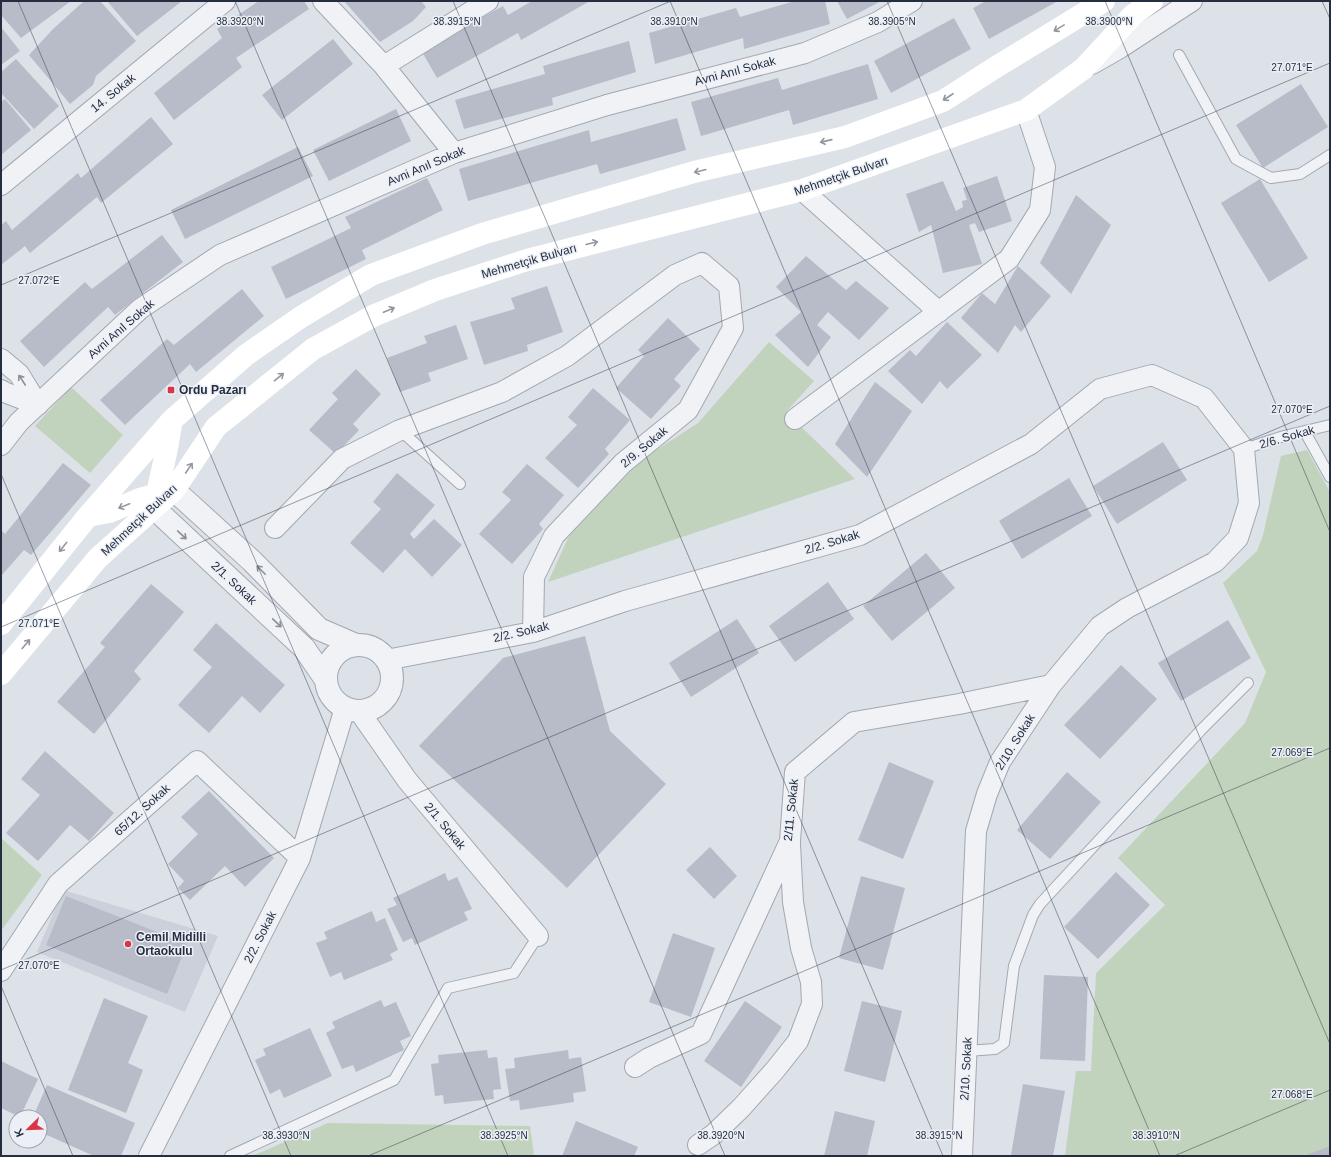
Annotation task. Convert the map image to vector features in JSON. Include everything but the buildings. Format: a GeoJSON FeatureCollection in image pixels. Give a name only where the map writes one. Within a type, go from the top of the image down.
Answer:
{"type":"FeatureCollection","features":[{"type":"Feature","properties":{"kind":"main road"},"geometry":{"type":"LineString","coordinates":[[1,624],[88,516],[172,420],[246,355],[302,317],[371,275],[482,234],[694,172],[844,137],[943,101],[1104,1]]}},
{"type":"Feature","properties":{"kind":"main road","name":"Mehmetçik Bulvarı"},"geometry":{"type":"LineString","coordinates":[[1,674],[98,558],[162,497],[216,427],[313,348],[373,316],[435,290],[527,260],[802,190],[1026,110],[1083,69],[1133,15],[1152,1]]}},
{"type":"Feature","properties":{"kind":"main road"},"geometry":{"type":"LineString","coordinates":[[88,516],[109,512],[140,499],[162,497],[166,453],[172,420]]}},
{"type":"Feature","properties":{"kind":"street","name":"14. Sokak"},"geometry":{"type":"LineString","coordinates":[[1,185],[226,1]]}},
{"type":"Feature","properties":{"kind":"street"},"geometry":{"type":"LineString","coordinates":[[323,1],[384,66],[454,153]]}},
{"type":"Feature","properties":{"kind":"street"},"geometry":{"type":"LineString","coordinates":[[384,66],[488,1]]}},
{"type":"Feature","properties":{"kind":"street","name":"Avni Anıl Sokak"},"geometry":{"type":"LineString","coordinates":[[1,445],[19,422],[140,309],[220,255],[454,153],[607,104],[804,53],[878,22],[912,1]]}},
{"type":"Feature","properties":{"kind":"street"},"geometry":{"type":"LineString","coordinates":[[1083,69],[1120,48],[1192,1]]}},
{"type":"Feature","properties":{"kind":"street"},"geometry":{"type":"LineString","coordinates":[[796,419],[1009,259],[1040,210],[1045,167],[1026,110]]}},
{"type":"Feature","properties":{"kind":"street"},"geometry":{"type":"LineString","coordinates":[[802,190],[939,312]]}},
{"type":"Feature","properties":{"kind":"street","name":"2/9. Sokak"},"geometry":{"type":"LineString","coordinates":[[400,430],[502,392],[567,356],[675,275],[702,263],[729,286],[733,328],[688,410],[623,463],[554,536],[534,577],[533,632]]}},
{"type":"Feature","properties":{"kind":"street"},"geometry":{"type":"LineString","coordinates":[[1,359],[19,374],[38,405]]}},
{"type":"Feature","properties":{"kind":"street","name":"2/2. Sokak"},"geometry":{"type":"LineString","coordinates":[[386,660],[533,632],[625,601],[860,535],[1031,444],[1100,389],[1152,375],[1204,398],[1244,449]]}},
{"type":"Feature","properties":{"kind":"street"},"geometry":{"type":"LineString","coordinates":[[1,390],[38,405]]}},
{"type":"Feature","properties":{"kind":"street"},"geometry":{"type":"LineString","coordinates":[[275,528],[342,459],[400,430]]}},
{"type":"Feature","properties":{"kind":"street","name":"2/10. Sokak"},"geometry":{"type":"LineString","coordinates":[[962,1156],[968,1051],[976,831],[987,794],[1000,762],[1051,685],[1100,626],[1127,608],[1215,562],[1238,538],[1249,503],[1244,449]]}},
{"type":"Feature","properties":{"kind":"street"},"geometry":{"type":"LineString","coordinates":[[162,497],[252,561],[318,629],[356,645]]}},
{"type":"Feature","properties":{"kind":"street","name":"2/1. Sokak"},"geometry":{"type":"LineString","coordinates":[[162,497],[304,648],[326,680]]}},
{"type":"Feature","properties":{"kind":"street"},"geometry":{"type":"LineString","coordinates":[[365,645],[381,653],[386,660],[391,669],[392,679],[390,689],[385,698],[378,705],[369,709],[352,709],[337,703],[331,696],[327,688],[327,670],[331,660],[337,652],[346,647],[365,645]]}},
{"type":"Feature","properties":{"kind":"street","name":"2/11. Sokak"},"geometry":{"type":"LineString","coordinates":[[636,1067],[649,1058],[700,1034],[790,841],[795,772],[854,722],[960,704],[1051,685]]}},
{"type":"Feature","properties":{"kind":"street","name":"2/1. Sokak"},"geometry":{"type":"LineString","coordinates":[[352,709],[407,780],[538,936]]}},
{"type":"Feature","properties":{"kind":"street","name":"2/2. Sokak"},"geometry":{"type":"LineString","coordinates":[[149,1156],[300,858],[352,709]]}},
{"type":"Feature","properties":{"kind":"street","name":"65/12. Sokak"},"geometry":{"type":"LineString","coordinates":[[1,971],[58,884],[197,761],[300,858]]}},
{"type":"Feature","properties":{"kind":"street"},"geometry":{"type":"LineString","coordinates":[[698,1145],[714,1134],[741,1108],[776,1070],[798,1041],[812,1004],[811,982],[801,948],[793,902],[790,841]]}},
{"type":"Feature","properties":{"kind":"lane"},"geometry":{"type":"LineString","coordinates":[[1179,55],[1236,159],[1271,178],[1300,174],[1330,155]]}},
{"type":"Feature","properties":{"kind":"lane","name":"2/6. Sokak"},"geometry":{"type":"LineString","coordinates":[[1244,449],[1284,436],[1330,425]]}},
{"type":"Feature","properties":{"kind":"lane"},"geometry":{"type":"LineString","coordinates":[[400,430],[460,484]]}},
{"type":"Feature","properties":{"kind":"lane"},"geometry":{"type":"LineString","coordinates":[[1305,432],[1330,477]]}},
{"type":"Feature","properties":{"kind":"lane"},"geometry":{"type":"LineString","coordinates":[[968,1051],[995,1049],[1004,1043],[1014,966],[1033,915],[1040,904],[1202,730],[1248,683]]}},
{"type":"Feature","properties":{"kind":"lane"},"geometry":{"type":"LineString","coordinates":[[230,1156],[394,1080],[448,988],[514,973],[538,936]]}},
{"type":"Feature","properties":{"kind":"shaded area","name":"Cemil Midilli Ortaokulu"},"geometry":{"type":"Polygon","coordinates":[[[63,890],[218,936],[185,1012],[37,952],[63,890]]]}},
{"type":"Feature","properties":{"kind":"green space"},"geometry":{"type":"Polygon","coordinates":[[[769,342],[814,381],[786,412],[855,479],[548,582],[569,536],[641,460],[698,423],[769,342]]]}},
{"type":"Feature","properties":{"kind":"green space"},"geometry":{"type":"Polygon","coordinates":[[[71,387],[123,435],[90,473],[35,426],[71,387]]]}},
{"type":"Feature","properties":{"kind":"green space"},"geometry":{"type":"Polygon","coordinates":[[[1307,450],[1330,492],[1330,1156],[1065,1156],[1076,1071],[1091,1071],[1096,973],[1165,905],[1118,858],[1245,723],[1266,672],[1223,583],[1257,551],[1263,535],[1281,456],[1307,450]]]}},
{"type":"Feature","properties":{"kind":"green space"},"geometry":{"type":"Polygon","coordinates":[[[1,838],[42,875],[1,931],[1,838]]]}},
{"type":"Feature","properties":{"kind":"green space"},"geometry":{"type":"Polygon","coordinates":[[[328,1123],[530,1126],[534,1156],[252,1156],[328,1123]]]}},
{"type":"Feature","properties":{"kind":"place","name":"Ordu Pazarı"},"geometry":{"type":"Point","coordinates":[171,390]}},
{"type":"Feature","properties":{"kind":"place","name":"Cemil Midilli Ortaokulu"},"geometry":{"type":"Point","coordinates":[128,944]}}]}
